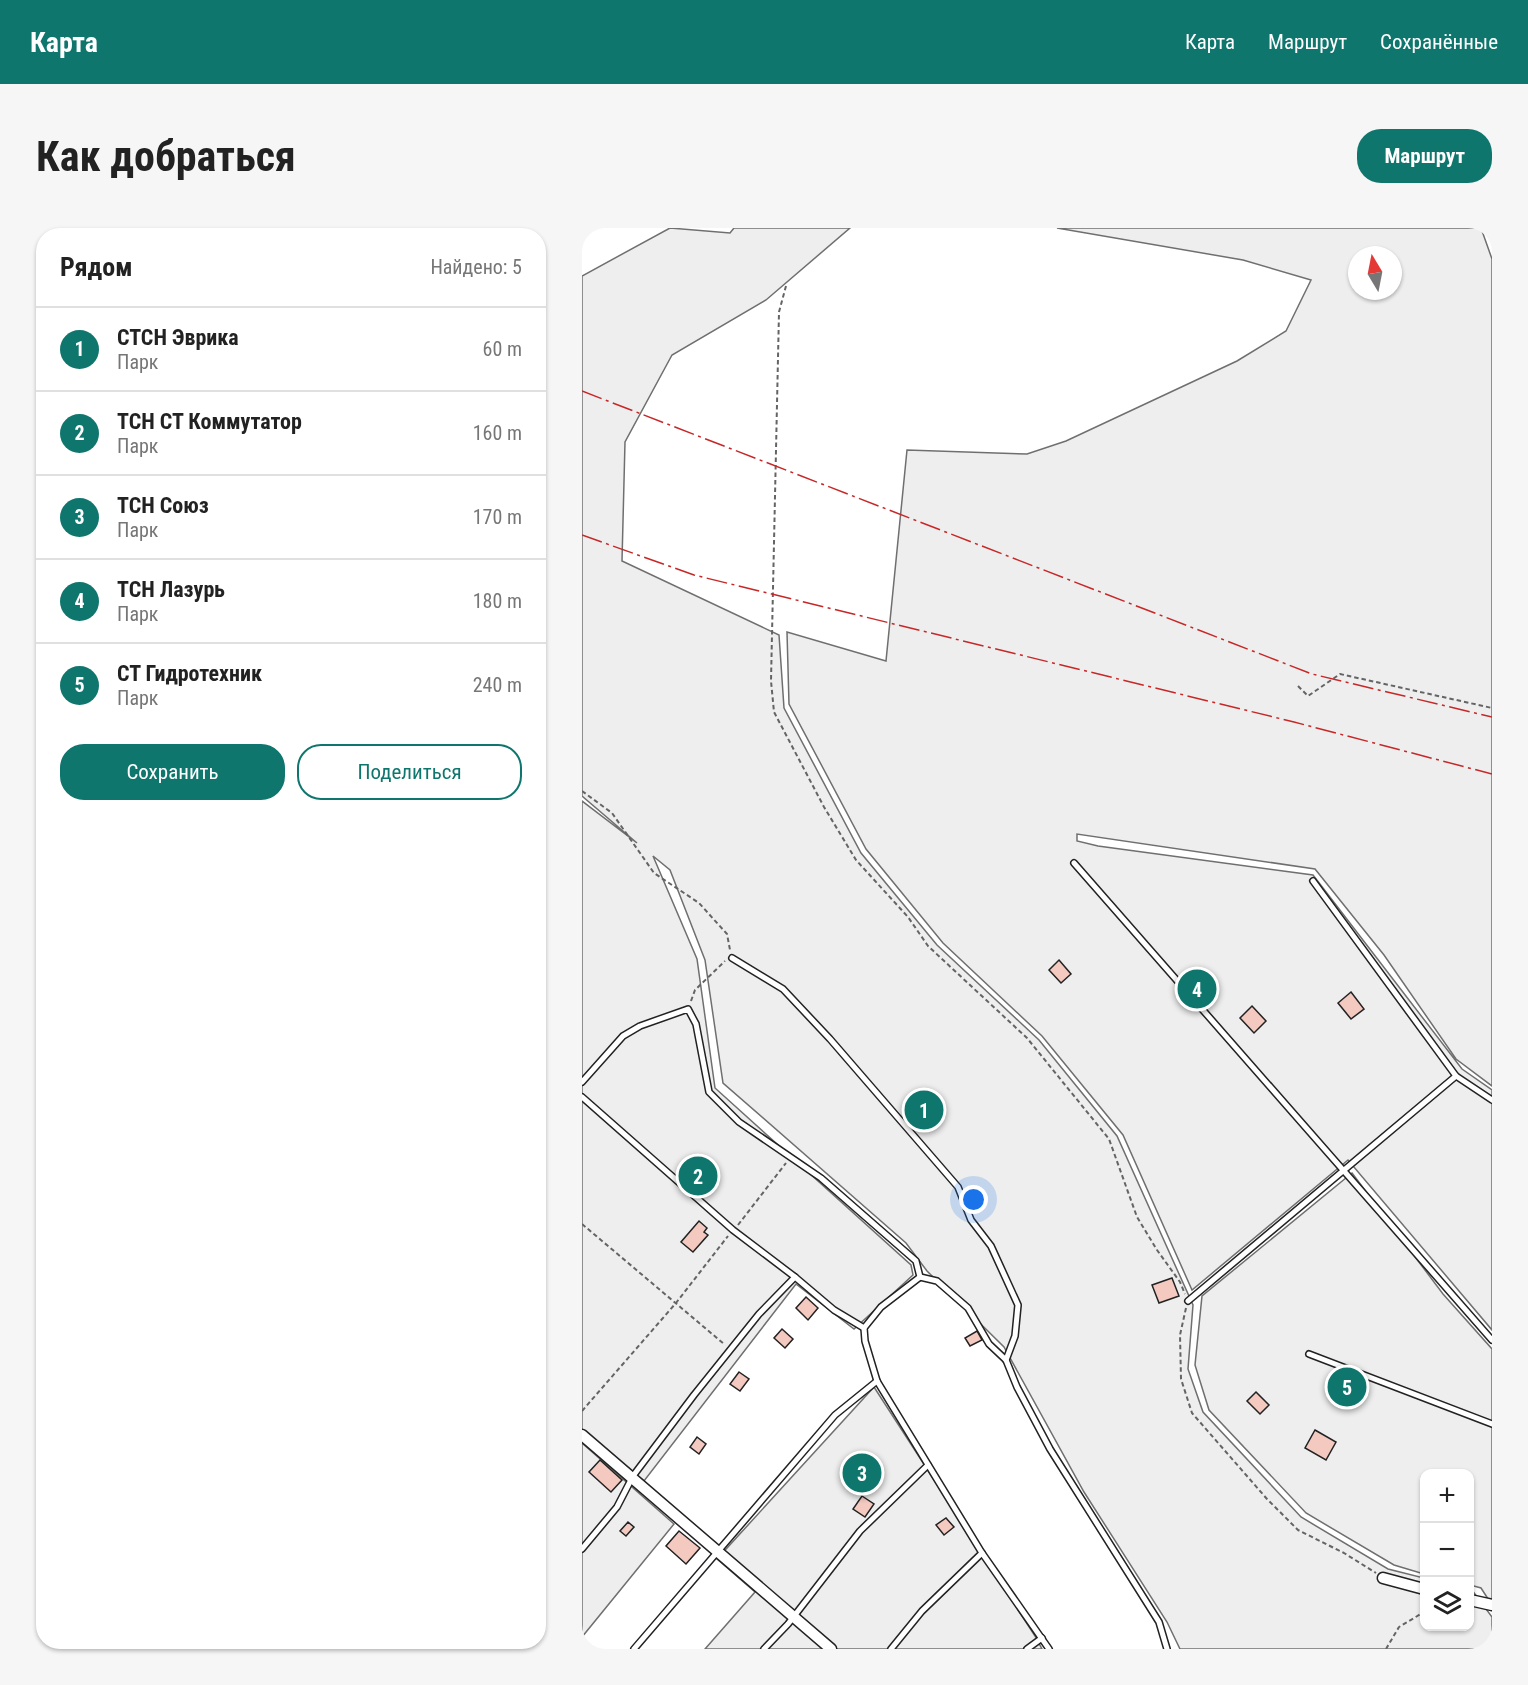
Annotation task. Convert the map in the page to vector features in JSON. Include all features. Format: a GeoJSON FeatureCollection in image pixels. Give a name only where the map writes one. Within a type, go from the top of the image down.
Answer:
{"type":"FeatureCollection","features":[{"type":"Feature","properties":{"kind":"street"},"geometry":{"type":"LineString","coordinates":[[582,1435],[831,1649]]}},
{"type":"Feature","properties":{"kind":"street"},"geometry":{"type":"LineString","coordinates":[[1383,1578],[1420,1587]]}},
{"type":"Feature","properties":{"kind":"street"},"geometry":{"type":"LineString","coordinates":[[1474,1601],[1492,1605]]}},
{"type":"Feature","properties":{"kind":"lane"},"geometry":{"type":"LineString","coordinates":[[1074,862],[1342,1172],[1492,1340]]}},
{"type":"Feature","properties":{"kind":"lane"},"geometry":{"type":"LineString","coordinates":[[1313,881],[1456,1076],[1492,1100]]}},
{"type":"Feature","properties":{"kind":"lane"},"geometry":{"type":"LineString","coordinates":[[732,958],[783,989],[830,1039],[958,1187],[971,1220],[991,1246],[1018,1305],[1015,1336],[1006,1360]]}},
{"type":"Feature","properties":{"kind":"lane"},"geometry":{"type":"LineString","coordinates":[[582,1082],[623,1036],[640,1026],[688,1009],[696,1024],[709,1092],[739,1122],[821,1178],[916,1261],[920,1277]]}},
{"type":"Feature","properties":{"kind":"lane"},"geometry":{"type":"LineString","coordinates":[[1188,1300],[1456,1076]]}},
{"type":"Feature","properties":{"kind":"lane"},"geometry":{"type":"LineString","coordinates":[[582,1096],[733,1230],[795,1276],[834,1310],[864,1328]]}},
{"type":"Feature","properties":{"kind":"lane"},"geometry":{"type":"LineString","coordinates":[[582,1549],[617,1507],[632,1479],[731,1349],[759,1314],[795,1276]]}},
{"type":"Feature","properties":{"kind":"lane"},"geometry":{"type":"LineString","coordinates":[[920,1277],[937,1281],[968,1308],[988,1344],[1006,1360],[1017,1387],[1050,1449],[1159,1622],[1167,1649]]}},
{"type":"Feature","properties":{"kind":"lane"},"geometry":{"type":"LineString","coordinates":[[920,1277],[881,1307],[864,1328],[865,1341],[877,1381],[982,1553],[1049,1649]]}},
{"type":"Feature","properties":{"kind":"lane"},"geometry":{"type":"LineString","coordinates":[[1309,1354],[1492,1424]]}},
{"type":"Feature","properties":{"kind":"lane"},"geometry":{"type":"LineString","coordinates":[[634,1649],[835,1415],[877,1381]]}},
{"type":"Feature","properties":{"kind":"lane"},"geometry":{"type":"LineString","coordinates":[[764,1649],[794,1617],[860,1532],[928,1465]]}},
{"type":"Feature","properties":{"kind":"lane"},"geometry":{"type":"LineString","coordinates":[[891,1649],[922,1611],[982,1553]]}},
{"type":"Feature","properties":{"kind":"lane"},"geometry":{"type":"LineString","coordinates":[[1027,1649],[1042,1638]]}},
{"type":"Feature","properties":{"kind":"path"},"geometry":{"type":"LineString","coordinates":[[786,286],[779,312],[771,681],[774,712],[824,807],[856,860],[908,917],[928,946],[1027,1038],[1108,1139],[1137,1217],[1156,1250],[1180,1282],[1188,1300],[1180,1335],[1181,1379],[1192,1413],[1267,1499],[1298,1530],[1344,1553],[1383,1578]]}},
{"type":"Feature","properties":{"kind":"path"},"geometry":{"type":"LineString","coordinates":[[1298,686],[1308,696],[1341,674],[1492,708]]}},
{"type":"Feature","properties":{"kind":"path"},"geometry":{"type":"LineString","coordinates":[[582,791],[612,813],[654,873],[699,903],[727,934],[732,958],[720,963],[695,990],[688,1009]]}},
{"type":"Feature","properties":{"kind":"path"},"geometry":{"type":"LineString","coordinates":[[582,1411],[676,1303],[790,1157]]}},
{"type":"Feature","properties":{"kind":"path"},"geometry":{"type":"LineString","coordinates":[[582,1224],[731,1349]]}},
{"type":"Feature","properties":{"kind":"path"},"geometry":{"type":"LineString","coordinates":[[1386,1649],[1399,1627],[1420,1615]]}},
{"type":"Feature","properties":{"kind":"shaded area"},"geometry":{"type":"Polygon","coordinates":[[[670,228],[730,233],[734,228],[850,228],[766,300],[672,355],[625,442],[622,561],[779,635],[784,708],[861,853],[937,945],[1039,1040],[1117,1136],[1193,1305],[1188,1369],[1203,1412],[1301,1517],[1388,1569],[1420,1577],[1420,1631],[1474,1631],[1474,1593],[1492,1617],[1492,1649],[1180,1649],[1167,1622],[1084,1492],[1004,1347],[927,1271],[906,1243],[723,1083],[705,960],[670,870],[653,856],[697,959],[715,1088],[911,1265],[913,1275],[854,1329],[796,1284],[644,1481],[582,1430],[582,801],[637,843],[582,796],[582,276],[670,228]]]}},
{"type":"Feature","properties":{"kind":"shaded area"},"geometry":{"type":"Polygon","coordinates":[[[1057,228],[1481,228],[1492,259],[1492,1086],[1456,1059],[1384,955],[1315,869],[1077,834],[1077,841],[1098,846],[1313,875],[1462,1069],[1492,1090],[1492,1330],[1348,1160],[1192,1290],[1123,1135],[1042,1036],[943,943],[866,849],[789,704],[787,632],[886,661],[907,450],[1027,454],[1066,441],[1237,361],[1286,331],[1311,280],[1243,260],[1057,228]]]}},
{"type":"Feature","properties":{"kind":"shaded area"},"geometry":{"type":"Polygon","coordinates":[[[1352,1173],[1443,1294],[1492,1349],[1492,1605],[1481,1588],[1474,1586],[1474,1469],[1420,1469],[1420,1573],[1394,1565],[1306,1513],[1209,1410],[1195,1365],[1202,1296],[1352,1173]]]}},
{"type":"Feature","properties":{"kind":"shaded area"},"geometry":{"type":"Polygon","coordinates":[[[874,1387],[1042,1649],[705,1649],[755,1592],[717,1559],[874,1387]]]}},
{"type":"Feature","properties":{"kind":"shaded area"},"geometry":{"type":"Polygon","coordinates":[[[582,1443],[674,1524],[582,1637],[582,1443]]]}},
{"type":"Feature","properties":{"kind":"building"},"geometry":{"type":"Polygon","coordinates":[[[1059,960],[1071,974],[1061,983],[1049,970],[1059,960]]]}},
{"type":"Feature","properties":{"kind":"building"},"geometry":{"type":"Polygon","coordinates":[[[1351,992],[1364,1009],[1351,1019],[1338,1003],[1351,992]]]}},
{"type":"Feature","properties":{"kind":"building"},"geometry":{"type":"Polygon","coordinates":[[[1252,1006],[1266,1021],[1254,1033],[1240,1018],[1252,1006]]]}},
{"type":"Feature","properties":{"kind":"building"},"geometry":{"type":"Polygon","coordinates":[[[699,1221],[707,1228],[704,1232],[708,1235],[693,1252],[681,1242],[699,1221]]]}},
{"type":"Feature","properties":{"kind":"building"},"geometry":{"type":"Polygon","coordinates":[[[1172,1278],[1179,1296],[1159,1303],[1152,1285],[1172,1278]]]}},
{"type":"Feature","properties":{"kind":"building"},"geometry":{"type":"Polygon","coordinates":[[[806,1297],[818,1308],[808,1320],[796,1308],[806,1297]]]}},
{"type":"Feature","properties":{"kind":"building"},"geometry":{"type":"Polygon","coordinates":[[[782,1329],[793,1339],[785,1348],[774,1338],[782,1329]]]}},
{"type":"Feature","properties":{"kind":"building"},"geometry":{"type":"Polygon","coordinates":[[[977,1331],[982,1340],[970,1346],[965,1338],[977,1331]]]}},
{"type":"Feature","properties":{"kind":"building"},"geometry":{"type":"Polygon","coordinates":[[[739,1372],[749,1379],[740,1391],[730,1384],[739,1372]]]}},
{"type":"Feature","properties":{"kind":"building"},"geometry":{"type":"Polygon","coordinates":[[[1256,1392],[1269,1405],[1260,1414],[1247,1401],[1256,1392]]]}},
{"type":"Feature","properties":{"kind":"building"},"geometry":{"type":"Polygon","coordinates":[[[1315,1430],[1336,1442],[1326,1460],[1305,1448],[1315,1430]]]}},
{"type":"Feature","properties":{"kind":"building"},"geometry":{"type":"Polygon","coordinates":[[[697,1437],[706,1444],[699,1454],[690,1447],[697,1437]]]}},
{"type":"Feature","properties":{"kind":"building"},"geometry":{"type":"Polygon","coordinates":[[[600,1460],[622,1480],[611,1492],[589,1472],[600,1460]]]}},
{"type":"Feature","properties":{"kind":"building"},"geometry":{"type":"Polygon","coordinates":[[[862,1496],[874,1504],[865,1517],[853,1509],[862,1496]]]}},
{"type":"Feature","properties":{"kind":"building"},"geometry":{"type":"Polygon","coordinates":[[[946,1518],[954,1527],[944,1535],[936,1525],[946,1518]]]}},
{"type":"Feature","properties":{"kind":"building"},"geometry":{"type":"Polygon","coordinates":[[[628,1522],[634,1527],[626,1536],[620,1531],[628,1522]]]}},
{"type":"Feature","properties":{"kind":"building"},"geometry":{"type":"Polygon","coordinates":[[[679,1531],[700,1548],[686,1564],[666,1546],[679,1531]]]}},
{"type":"Feature","properties":{"kind":"power"},"geometry":{"type":"LineString","coordinates":[[582,391],[1312,674],[1492,717]]}},
{"type":"Feature","properties":{"kind":"power"},"geometry":{"type":"LineString","coordinates":[[582,535],[694,575],[1294,722],[1492,774]]}},
{"type":"Feature","properties":{"kind":"place","name":"ТСН Лазурь"},"geometry":{"type":"Point","coordinates":[1197,989]}},
{"type":"Feature","properties":{"kind":"place","name":"СТСН Эврика"},"geometry":{"type":"Point","coordinates":[924,1110]}},
{"type":"Feature","properties":{"kind":"place","name":"ТСН СТ Коммутатор"},"geometry":{"type":"Point","coordinates":[698,1176]}},
{"type":"Feature","properties":{"kind":"place","name":"СТ Гидротехник"},"geometry":{"type":"Point","coordinates":[1347,1387]}},
{"type":"Feature","properties":{"kind":"place","name":"ТСН Союз"},"geometry":{"type":"Point","coordinates":[862,1473]}}]}
